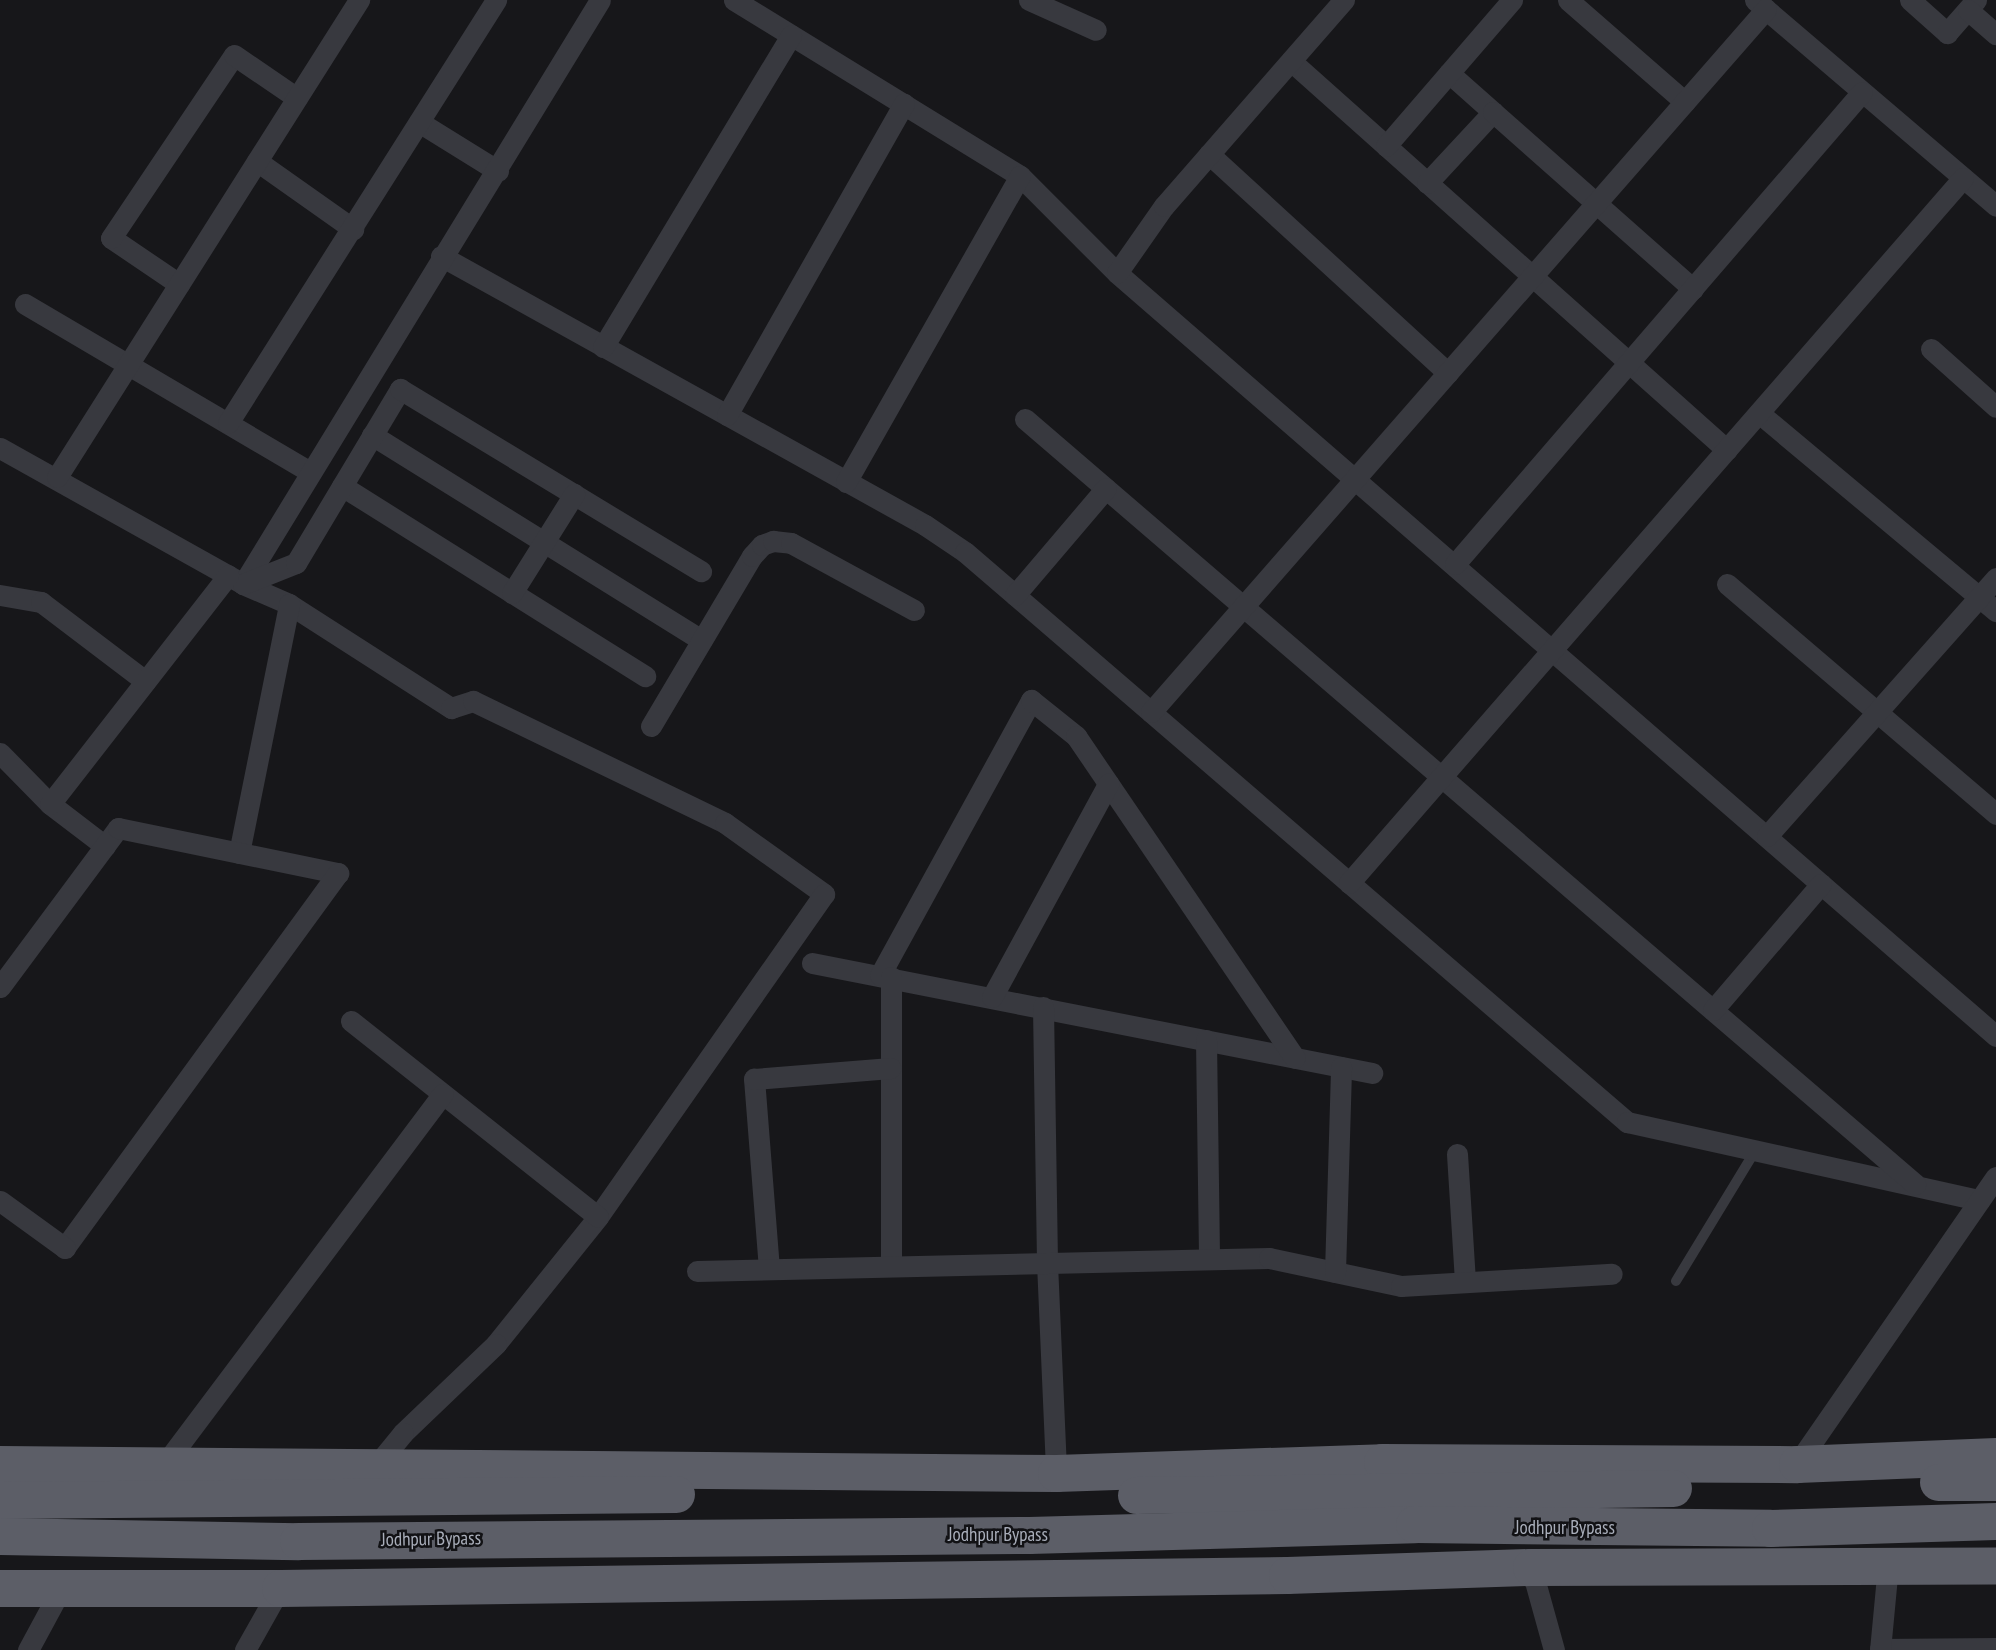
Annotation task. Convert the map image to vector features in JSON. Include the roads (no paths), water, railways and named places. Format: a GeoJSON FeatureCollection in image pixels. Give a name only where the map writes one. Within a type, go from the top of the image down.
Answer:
{"type":"FeatureCollection","features":[{"type":"Feature","properties":{"kind":"highway"},"geometry":{"type":"LineString","coordinates":[[0,1464],[1056,1473],[1382,1462],[1797,1464],[1996,1456]]}},
{"type":"Feature","properties":{"kind":"highway","name":"Jodhpur Bypass"},"geometry":{"type":"LineString","coordinates":[[0,1500],[962,1495],[1996,1482]]}},
{"type":"Feature","properties":{"kind":"highway","name":"Jodhpur Bypass"},"geometry":{"type":"LineString","coordinates":[[0,1536],[298,1541],[967,1535],[1414,1524],[1770,1528],[1996,1521]]}},
{"type":"Feature","properties":{"kind":"highway"},"geometry":{"type":"LineString","coordinates":[[0,1588],[280,1588],[1287,1576],[1531,1567],[1996,1565]]}},
{"type":"Feature","properties":{"kind":"street"},"geometry":{"type":"LineString","coordinates":[[57,477],[359,0]]}},
{"type":"Feature","properties":{"kind":"street"},"geometry":{"type":"LineString","coordinates":[[228,423],[496,0]]}},
{"type":"Feature","properties":{"kind":"street"},"geometry":{"type":"LineString","coordinates":[[50,804],[145,681],[235,579],[310,472],[441,256],[498,171],[600,0]]}},
{"type":"Feature","properties":{"kind":"street"},"geometry":{"type":"LineString","coordinates":[[734,0],[1020,176],[1117,272],[1996,1036]]}},
{"type":"Feature","properties":{"kind":"street"},"geometry":{"type":"LineString","coordinates":[[1029,0],[1059,6],[1096,30]]}},
{"type":"Feature","properties":{"kind":"street"},"geometry":{"type":"LineString","coordinates":[[1117,272],[1164,206],[1344,0]]}},
{"type":"Feature","properties":{"kind":"street"},"geometry":{"type":"LineString","coordinates":[[1386,146],[1512,0]]}},
{"type":"Feature","properties":{"kind":"street"},"geometry":{"type":"LineString","coordinates":[[1568,0],[1685,102]]}},
{"type":"Feature","properties":{"kind":"street"},"geometry":{"type":"LineString","coordinates":[[1910,0],[1947,33],[1972,5],[1996,34]]}},
{"type":"Feature","properties":{"kind":"street"},"geometry":{"type":"LineString","coordinates":[[1151,712],[1685,102],[1760,5],[1996,206]]}},
{"type":"Feature","properties":{"kind":"street"},"geometry":{"type":"LineString","coordinates":[[603,347],[791,35]]}},
{"type":"Feature","properties":{"kind":"street"},"geometry":{"type":"LineString","coordinates":[[179,284],[111,238],[234,55],[297,98]]}},
{"type":"Feature","properties":{"kind":"street"},"geometry":{"type":"LineString","coordinates":[[1291,61],[1727,450]]}},
{"type":"Feature","properties":{"kind":"street"},"geometry":{"type":"LineString","coordinates":[[1449,73],[1594,206],[1693,289]]}},
{"type":"Feature","properties":{"kind":"street"},"geometry":{"type":"LineString","coordinates":[[1455,564],[1862,92]]}},
{"type":"Feature","properties":{"kind":"street"},"geometry":{"type":"LineString","coordinates":[[727,415],[904,104]]}},
{"type":"Feature","properties":{"kind":"street"},"geometry":{"type":"LineString","coordinates":[[1427,183],[1493,112]]}},
{"type":"Feature","properties":{"kind":"street"},"geometry":{"type":"LineString","coordinates":[[419,122],[498,171]]}},
{"type":"Feature","properties":{"kind":"street"},"geometry":{"type":"LineString","coordinates":[[1209,154],[1448,373]]}},
{"type":"Feature","properties":{"kind":"street"},"geometry":{"type":"LineString","coordinates":[[257,161],[353,229]]}},
{"type":"Feature","properties":{"kind":"street"},"geometry":{"type":"LineString","coordinates":[[846,482],[1020,176]]}},
{"type":"Feature","properties":{"kind":"street"},"geometry":{"type":"LineString","coordinates":[[1349,883],[1963,178]]}},
{"type":"Feature","properties":{"kind":"street"},"geometry":{"type":"LineString","coordinates":[[441,256],[846,482],[965,552],[1627,1122],[1979,1200]]}},
{"type":"Feature","properties":{"kind":"street"},"geometry":{"type":"LineString","coordinates":[[25,304],[310,472]]}},
{"type":"Feature","properties":{"kind":"street"},"geometry":{"type":"LineString","coordinates":[[1931,349],[1996,407]]}},
{"type":"Feature","properties":{"kind":"street"},"geometry":{"type":"LineString","coordinates":[[235,579],[296,563],[400,389],[701,570]]}},
{"type":"Feature","properties":{"kind":"street"},"geometry":{"type":"LineString","coordinates":[[1759,413],[1996,611]]}},
{"type":"Feature","properties":{"kind":"street"},"geometry":{"type":"LineString","coordinates":[[1025,419],[1918,1187]]}},
{"type":"Feature","properties":{"kind":"street"},"geometry":{"type":"LineString","coordinates":[[372,435],[701,640]]}},
{"type":"Feature","properties":{"kind":"street"},"geometry":{"type":"LineString","coordinates":[[0,448],[57,477],[235,579],[289,604],[451,708],[472,701],[724,824],[824,894],[598,1217],[496,1344],[403,1433],[376,1466]]}},
{"type":"Feature","properties":{"kind":"street"},"geometry":{"type":"LineString","coordinates":[[342,486],[645,676]]}},
{"type":"Feature","properties":{"kind":"street"},"geometry":{"type":"LineString","coordinates":[[1015,595],[1106,488]]}},
{"type":"Feature","properties":{"kind":"street"},"geometry":{"type":"LineString","coordinates":[[512,593],[574,494]]}},
{"type":"Feature","properties":{"kind":"street"},"geometry":{"type":"LineString","coordinates":[[651,726],[752,556],[773,541],[791,543],[914,610]]}},
{"type":"Feature","properties":{"kind":"street"},"geometry":{"type":"LineString","coordinates":[[1767,836],[1996,578]]}},
{"type":"Feature","properties":{"kind":"street"},"geometry":{"type":"LineString","coordinates":[[1727,584],[1996,814]]}},
{"type":"Feature","properties":{"kind":"street"},"geometry":{"type":"LineString","coordinates":[[0,595],[40,602],[145,681]]}},
{"type":"Feature","properties":{"kind":"street"},"geometry":{"type":"LineString","coordinates":[[239,853],[289,604]]}},
{"type":"Feature","properties":{"kind":"street"},"geometry":{"type":"LineString","coordinates":[[891,1266],[891,1068],[885,976],[1031,700],[1076,736],[1295,1058]]}},
{"type":"Feature","properties":{"kind":"street"},"geometry":{"type":"LineString","coordinates":[[0,753],[50,804],[105,846]]}},
{"type":"Feature","properties":{"kind":"street"},"geometry":{"type":"LineString","coordinates":[[992,997],[1108,784]]}},
{"type":"Feature","properties":{"kind":"street"},"geometry":{"type":"LineString","coordinates":[[0,987],[118,828],[338,873],[65,1248],[0,1201]]}},
{"type":"Feature","properties":{"kind":"street"},"geometry":{"type":"LineString","coordinates":[[1713,1010],[1821,884]]}},
{"type":"Feature","properties":{"kind":"street"},"geometry":{"type":"LineString","coordinates":[[812,963],[1372,1073]]}},
{"type":"Feature","properties":{"kind":"street"},"geometry":{"type":"LineString","coordinates":[[1043,1007],[1047,1263],[1056,1473]]}},
{"type":"Feature","properties":{"kind":"street"},"geometry":{"type":"LineString","coordinates":[[351,1021],[598,1217]]}},
{"type":"Feature","properties":{"kind":"street"},"geometry":{"type":"LineString","coordinates":[[1206,1040],[1209,1259]]}},
{"type":"Feature","properties":{"kind":"street"},"geometry":{"type":"LineString","coordinates":[[1335,1272],[1341,1067]]}},
{"type":"Feature","properties":{"kind":"street"},"geometry":{"type":"LineString","coordinates":[[769,1269],[754,1079],[891,1068]]}},
{"type":"Feature","properties":{"kind":"street"},"geometry":{"type":"LineString","coordinates":[[164,1465],[443,1094]]}},
{"type":"Feature","properties":{"kind":"street"},"geometry":{"type":"LineString","coordinates":[[1457,1154],[1465,1282]]}},
{"type":"Feature","properties":{"kind":"street"},"geometry":{"type":"LineString","coordinates":[[1797,1464],[1996,1177]]}},
{"type":"Feature","properties":{"kind":"street"},"geometry":{"type":"LineString","coordinates":[[697,1271],[1269,1258],[1401,1286],[1612,1274]]}},
{"type":"Feature","properties":{"kind":"street"},"geometry":{"type":"LineString","coordinates":[[1888,1566],[1880,1650],[1996,1648]]}},
{"type":"Feature","properties":{"kind":"street"},"geometry":{"type":"LineString","coordinates":[[1531,1567],[1554,1650]]}},
{"type":"Feature","properties":{"kind":"street"},"geometry":{"type":"LineString","coordinates":[[28,1650],[61,1588]]}},
{"type":"Feature","properties":{"kind":"street"},"geometry":{"type":"LineString","coordinates":[[245,1650],[280,1588]]}},
{"type":"Feature","properties":{"kind":"lane"},"geometry":{"type":"LineString","coordinates":[[1676,1281],[1755,1151]]}}]}
